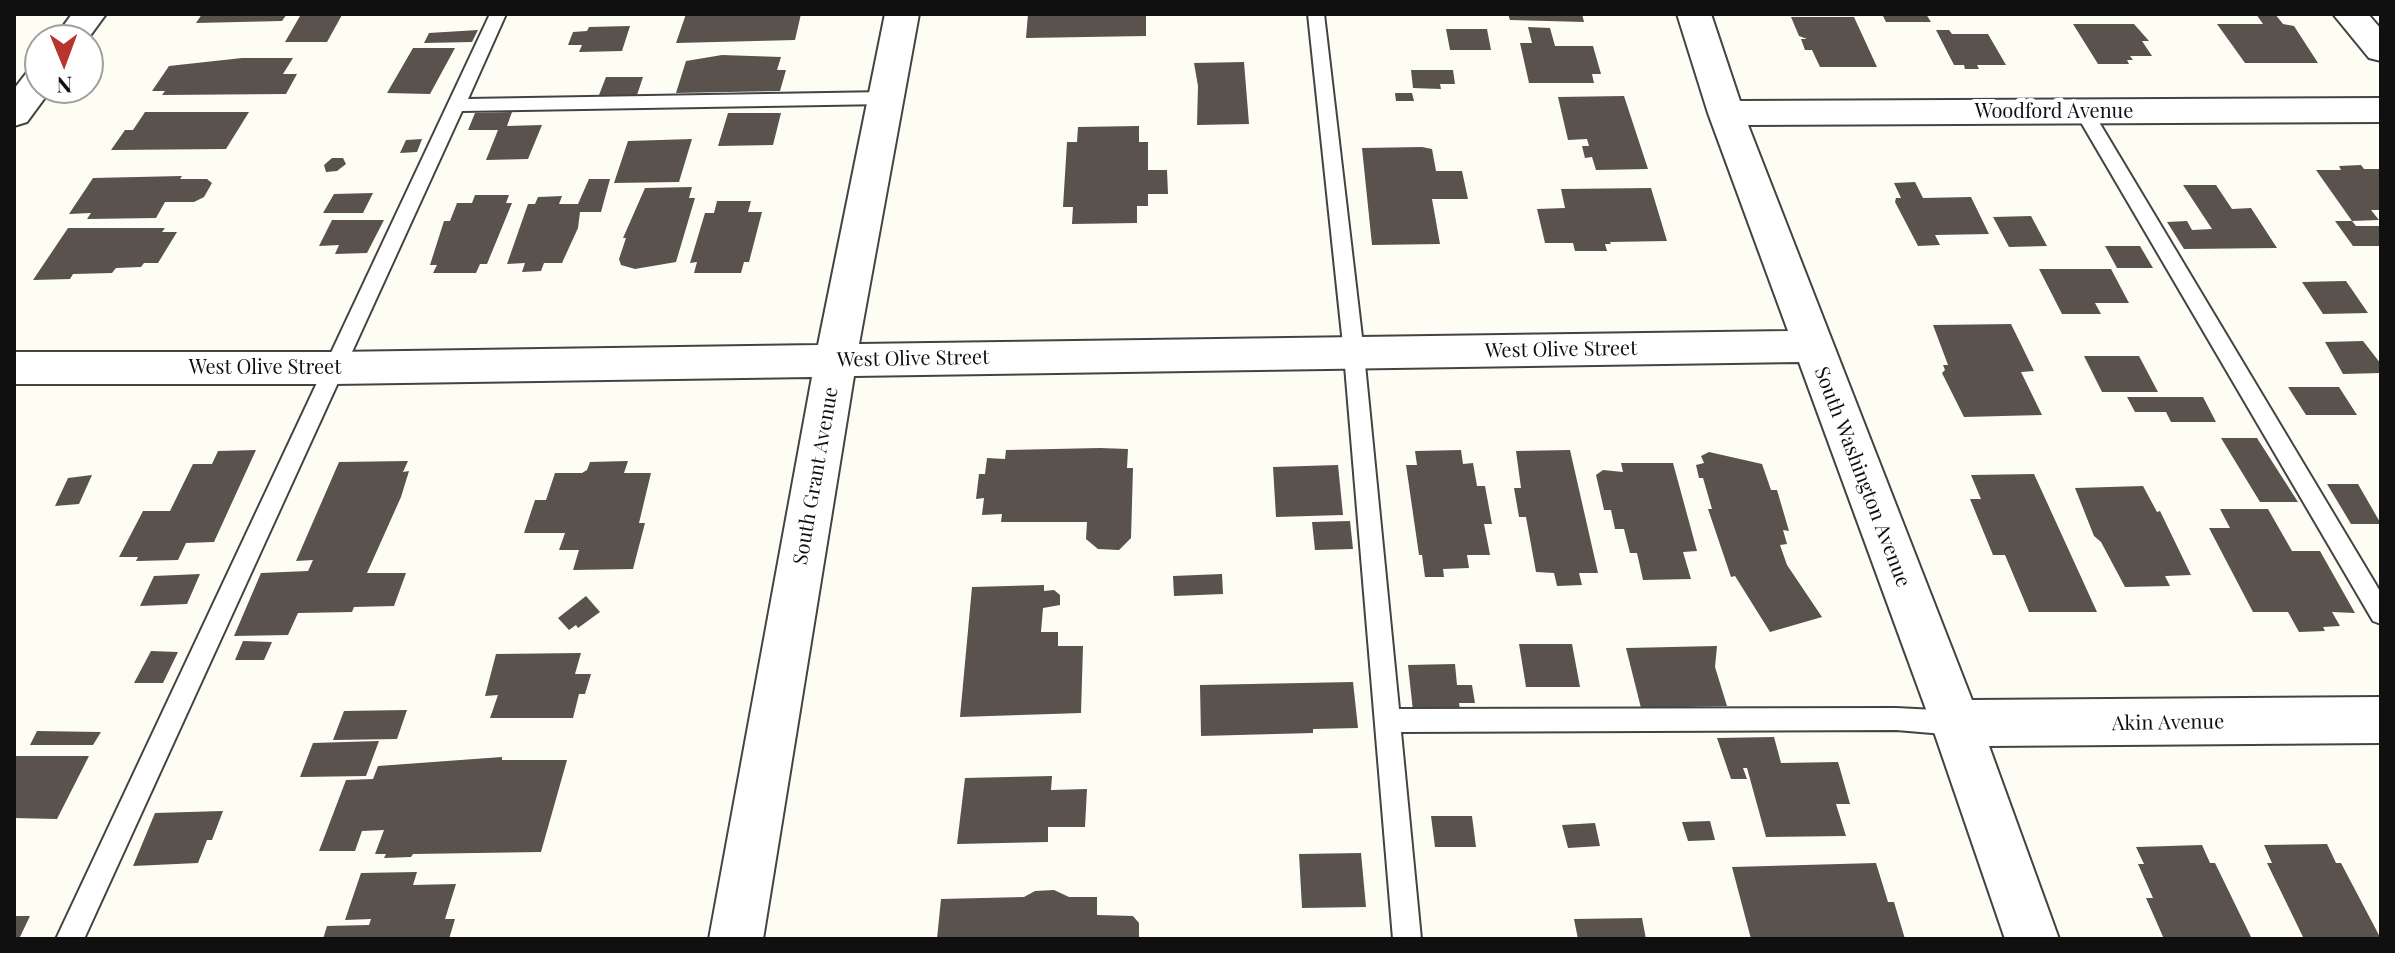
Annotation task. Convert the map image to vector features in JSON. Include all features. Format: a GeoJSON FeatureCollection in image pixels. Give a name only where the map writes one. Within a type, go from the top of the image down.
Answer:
{"type":"FeatureCollection","features":[{"type":"Feature","properties":{"kind":"street","name":"South Grant Avenue"},"geometry":{"type":"LineString","coordinates":[[736,939],[836,360],[902,14]]}},
{"type":"Feature","properties":{"kind":"street","name":"South Washington Avenue"},"geometry":{"type":"LineString","coordinates":[[1694,14],[1726,113],[1956,723],[2032,939]]}},
{"type":"Feature","properties":{"kind":"street"},"geometry":{"type":"LineString","coordinates":[[2350,14],[2381,50]]}},
{"type":"Feature","properties":{"kind":"street","name":"Woodford Avenue"},"geometry":{"type":"LineString","coordinates":[[1726,113],[2381,110]]}},
{"type":"Feature","properties":{"kind":"street","name":"West Olive Street"},"geometry":{"type":"LineString","coordinates":[[14,368],[334,368],[1812,346]]}},
{"type":"Feature","properties":{"kind":"street","name":"Akin Avenue"},"geometry":{"type":"LineString","coordinates":[[1956,723],[2381,720]]}},
{"type":"Feature","properties":{"kind":"lane"},"geometry":{"type":"LineString","coordinates":[[70,939],[498,14]]}},
{"type":"Feature","properties":{"kind":"lane"},"geometry":{"type":"LineString","coordinates":[[1316,14],[1354,354],[1407,939]]}},
{"type":"Feature","properties":{"kind":"lane"},"geometry":{"type":"LineString","coordinates":[[455,105],[886,98]]}},
{"type":"Feature","properties":{"kind":"lane"},"geometry":{"type":"LineString","coordinates":[[2084,112],[2381,614]]}},
{"type":"Feature","properties":{"kind":"lane"},"geometry":{"type":"LineString","coordinates":[[1389,721],[1896,719],[1956,723]]}},
{"type":"Feature","properties":{"kind":"building"},"geometry":{"type":"Polygon","coordinates":[[[202,14],[287,14],[282,21],[196,23],[202,14]]]}},
{"type":"Feature","properties":{"kind":"building"},"geometry":{"type":"Polygon","coordinates":[[[686,14],[801,14],[795,40],[676,43],[686,14]]]}},
{"type":"Feature","properties":{"kind":"building"},"geometry":{"type":"Polygon","coordinates":[[[1028,14],[1146,14],[1146,36],[1026,38],[1028,14]]]}},
{"type":"Feature","properties":{"kind":"building"},"geometry":{"type":"Polygon","coordinates":[[[1508,14],[1582,14],[1584,22],[1510,20],[1508,14]]]}},
{"type":"Feature","properties":{"kind":"building"},"geometry":{"type":"Polygon","coordinates":[[[1882,14],[1926,14],[1931,22],[1886,22],[1882,14]]]}},
{"type":"Feature","properties":{"kind":"building"},"geometry":{"type":"Polygon","coordinates":[[[2256,14],[2275,14],[2283,24],[2294,26],[2318,63],[2245,63],[2217,24],[2263,24],[2256,14]]]}},
{"type":"Feature","properties":{"kind":"building"},"geometry":{"type":"Polygon","coordinates":[[[342,15],[327,42],[285,42],[300,16],[342,15]]]}},
{"type":"Feature","properties":{"kind":"building"},"geometry":{"type":"Polygon","coordinates":[[[1791,17],[1854,17],[1877,67],[1820,67],[1812,50],[1805,50],[1801,39],[1807,39],[1799,36],[1791,17]]]}},
{"type":"Feature","properties":{"kind":"building"},"geometry":{"type":"Polygon","coordinates":[[[2073,24],[2134,24],[2149,41],[2142,41],[2152,56],[2130,56],[2133,60],[2127,60],[2129,64],[2098,64],[2073,24]]]}},
{"type":"Feature","properties":{"kind":"building"},"geometry":{"type":"Polygon","coordinates":[[[630,26],[622,51],[579,52],[582,45],[568,45],[573,32],[587,31],[589,27],[630,26]]]}},
{"type":"Feature","properties":{"kind":"building"},"geometry":{"type":"Polygon","coordinates":[[[1528,27],[1550,28],[1555,46],[1593,46],[1601,74],[1592,74],[1594,83],[1529,83],[1520,43],[1532,43],[1528,27]]]}},
{"type":"Feature","properties":{"kind":"building"},"geometry":{"type":"Polygon","coordinates":[[[1446,29],[1487,29],[1491,50],[1450,50],[1446,29]]]}},
{"type":"Feature","properties":{"kind":"building"},"geometry":{"type":"Polygon","coordinates":[[[478,30],[472,42],[424,43],[429,33],[478,30]]]}},
{"type":"Feature","properties":{"kind":"building"},"geometry":{"type":"Polygon","coordinates":[[[1936,30],[1949,30],[1952,34],[1988,34],[2006,65],[1977,65],[1979,69],[1965,69],[1964,65],[1954,65],[1936,30]]]}},
{"type":"Feature","properties":{"kind":"building"},"geometry":{"type":"Polygon","coordinates":[[[413,48],[455,48],[430,94],[387,93],[413,48]]]}},
{"type":"Feature","properties":{"kind":"building"},"geometry":{"type":"Polygon","coordinates":[[[722,55],[781,57],[777,70],[786,70],[780,91],[676,93],[686,61],[722,55]]]}},
{"type":"Feature","properties":{"kind":"building"},"geometry":{"type":"Polygon","coordinates":[[[242,58],[293,58],[283,74],[297,74],[286,94],[162,95],[165,91],[152,91],[169,66],[242,58]]]}},
{"type":"Feature","properties":{"kind":"building"},"geometry":{"type":"Polygon","coordinates":[[[1244,62],[1249,124],[1197,125],[1198,86],[1194,63],[1244,62]]]}},
{"type":"Feature","properties":{"kind":"building"},"geometry":{"type":"Polygon","coordinates":[[[1411,70],[1453,70],[1455,84],[1440,84],[1441,89],[1413,88],[1411,70]]]}},
{"type":"Feature","properties":{"kind":"building"},"geometry":{"type":"Polygon","coordinates":[[[606,77],[643,77],[637,95],[599,95],[606,77]]]}},
{"type":"Feature","properties":{"kind":"building"},"geometry":{"type":"Polygon","coordinates":[[[1395,93],[1412,93],[1414,101],[1396,101],[1395,93]]]}},
{"type":"Feature","properties":{"kind":"building"},"geometry":{"type":"Polygon","coordinates":[[[1624,96],[1648,169],[1596,170],[1592,157],[1585,158],[1582,146],[1589,146],[1587,139],[1568,140],[1558,97],[1624,96]]]}},
{"type":"Feature","properties":{"kind":"building"},"geometry":{"type":"Polygon","coordinates":[[[145,112],[249,112],[226,149],[111,150],[125,130],[133,130],[145,112]]]}},
{"type":"Feature","properties":{"kind":"building"},"geometry":{"type":"Polygon","coordinates":[[[512,112],[507,126],[542,125],[528,159],[486,160],[498,130],[468,130],[475,113],[512,112]]]}},
{"type":"Feature","properties":{"kind":"building"},"geometry":{"type":"Polygon","coordinates":[[[728,113],[781,113],[773,145],[718,146],[728,113]]]}},
{"type":"Feature","properties":{"kind":"building"},"geometry":{"type":"Polygon","coordinates":[[[1139,126],[1139,142],[1148,142],[1148,170],[1167,170],[1168,194],[1148,194],[1148,206],[1137,206],[1137,223],[1072,224],[1073,207],[1063,207],[1067,142],[1077,142],[1078,127],[1139,126]]]}},
{"type":"Feature","properties":{"kind":"building"},"geometry":{"type":"Polygon","coordinates":[[[422,139],[417,152],[400,153],[406,140],[422,139]]]}},
{"type":"Feature","properties":{"kind":"building"},"geometry":{"type":"Polygon","coordinates":[[[692,139],[679,182],[614,183],[628,141],[692,139]]]}},
{"type":"Feature","properties":{"kind":"building"},"geometry":{"type":"Polygon","coordinates":[[[1362,148],[1432,149],[1436,171],[1462,171],[1468,199],[1432,199],[1440,244],[1372,245],[1362,148]]]}},
{"type":"Feature","properties":{"kind":"building"},"geometry":{"type":"Polygon","coordinates":[[[332,158],[343,158],[346,164],[337,171],[326,172],[324,165],[332,158]]]}},
{"type":"Feature","properties":{"kind":"building"},"geometry":{"type":"Polygon","coordinates":[[[2361,165],[2364,169],[2381,169],[2381,210],[2371,210],[2379,220],[2352,221],[2316,170],[2341,170],[2339,166],[2361,165]]]}},
{"type":"Feature","properties":{"kind":"building"},"geometry":{"type":"Polygon","coordinates":[[[182,176],[180,179],[207,179],[212,183],[204,197],[194,202],[165,202],[156,218],[87,219],[91,213],[69,214],[93,178],[182,176]]]}},
{"type":"Feature","properties":{"kind":"building"},"geometry":{"type":"Polygon","coordinates":[[[589,179],[610,179],[601,212],[580,212],[578,228],[562,263],[544,263],[541,271],[522,272],[525,263],[507,264],[528,204],[535,204],[538,197],[562,196],[559,204],[578,204],[589,179]]]}},
{"type":"Feature","properties":{"kind":"building"},"geometry":{"type":"Polygon","coordinates":[[[1915,182],[1923,198],[1971,197],[1989,234],[1935,235],[1940,245],[1918,246],[1895,202],[1896,198],[1901,198],[1894,183],[1915,182]]]}},
{"type":"Feature","properties":{"kind":"building"},"geometry":{"type":"Polygon","coordinates":[[[2183,185],[2216,185],[2232,209],[2251,208],[2277,248],[2184,249],[2167,222],[2187,221],[2192,230],[2212,229],[2183,185]]]}},
{"type":"Feature","properties":{"kind":"building"},"geometry":{"type":"Polygon","coordinates":[[[692,187],[689,198],[695,198],[676,262],[635,269],[621,265],[619,259],[626,238],[623,238],[645,188],[692,187]]]}},
{"type":"Feature","properties":{"kind":"building"},"geometry":{"type":"Polygon","coordinates":[[[1651,188],[1667,241],[1610,242],[1605,244],[1607,251],[1575,251],[1573,243],[1545,243],[1537,209],[1565,208],[1561,189],[1651,188]]]}},
{"type":"Feature","properties":{"kind":"building"},"geometry":{"type":"Polygon","coordinates":[[[373,193],[363,213],[323,213],[334,194],[373,193]]]}},
{"type":"Feature","properties":{"kind":"building"},"geometry":{"type":"Polygon","coordinates":[[[475,195],[509,195],[506,203],[512,203],[487,264],[480,264],[476,273],[433,273],[437,265],[430,265],[444,221],[450,221],[457,203],[472,203],[475,195]]]}},
{"type":"Feature","properties":{"kind":"building"},"geometry":{"type":"Polygon","coordinates":[[[717,201],[751,201],[748,212],[762,212],[749,262],[744,262],[741,273],[694,273],[697,262],[690,263],[705,213],[714,213],[717,201]]]}},
{"type":"Feature","properties":{"kind":"building"},"geometry":{"type":"Polygon","coordinates":[[[2031,216],[2047,246],[2009,247],[1993,217],[2031,216]]]}},
{"type":"Feature","properties":{"kind":"building"},"geometry":{"type":"Polygon","coordinates":[[[332,220],[384,220],[367,253],[335,254],[339,245],[319,246],[332,220]]]}},
{"type":"Feature","properties":{"kind":"building"},"geometry":{"type":"Polygon","coordinates":[[[2335,221],[2352,221],[2356,226],[2381,226],[2381,246],[2353,246],[2335,221]]]}},
{"type":"Feature","properties":{"kind":"building"},"geometry":{"type":"Polygon","coordinates":[[[68,228],[165,228],[162,232],[177,232],[158,263],[116,268],[112,273],[73,274],[70,279],[33,280],[68,228]]]}},
{"type":"Feature","properties":{"kind":"building"},"geometry":{"type":"Polygon","coordinates":[[[2105,246],[2140,246],[2153,268],[2117,268],[2105,246]]]}},
{"type":"Feature","properties":{"kind":"building"},"geometry":{"type":"Polygon","coordinates":[[[2039,269],[2111,269],[2129,303],[2095,303],[2101,314],[2062,314],[2039,269]]]}},
{"type":"Feature","properties":{"kind":"building"},"geometry":{"type":"Polygon","coordinates":[[[2346,281],[2368,313],[2323,314],[2302,282],[2346,281]]]}},
{"type":"Feature","properties":{"kind":"building"},"geometry":{"type":"Polygon","coordinates":[[[2011,324],[2034,371],[2021,372],[2042,415],[1964,417],[1942,373],[1945,370],[1943,365],[1948,365],[1933,325],[2011,324]]]}},
{"type":"Feature","properties":{"kind":"building"},"geometry":{"type":"Polygon","coordinates":[[[2363,341],[2381,364],[2381,373],[2343,374],[2325,342],[2363,341]]]}},
{"type":"Feature","properties":{"kind":"building"},"geometry":{"type":"Polygon","coordinates":[[[2084,356],[2139,356],[2158,392],[2102,392],[2084,356]]]}},
{"type":"Feature","properties":{"kind":"building"},"geometry":{"type":"Polygon","coordinates":[[[2288,387],[2339,387],[2357,415],[2306,415],[2288,387]]]}},
{"type":"Feature","properties":{"kind":"building"},"geometry":{"type":"Polygon","coordinates":[[[2127,397],[2203,397],[2216,422],[2171,422],[2166,412],[2135,412],[2127,397]]]}},
{"type":"Feature","properties":{"kind":"building"},"geometry":{"type":"Polygon","coordinates":[[[2221,438],[2257,438],[2298,502],[2260,502],[2221,438]]]}},
{"type":"Feature","properties":{"kind":"building"},"geometry":{"type":"Polygon","coordinates":[[[1128,449],[1127,468],[1133,468],[1131,538],[1119,550],[1098,549],[1086,539],[1087,522],[1001,522],[1002,514],[982,515],[984,498],[976,499],[979,474],[985,474],[987,458],[1005,459],[1006,450],[1128,449]]]}},
{"type":"Feature","properties":{"kind":"building"},"geometry":{"type":"Polygon","coordinates":[[[256,450],[214,542],[186,543],[178,560],[136,561],[138,557],[119,557],[143,511],[170,511],[193,464],[212,464],[218,451],[256,450]]]}},
{"type":"Feature","properties":{"kind":"building"},"geometry":{"type":"Polygon","coordinates":[[[1461,450],[1463,464],[1473,463],[1477,486],[1485,486],[1492,524],[1484,524],[1490,555],[1467,555],[1469,568],[1443,569],[1444,577],[1425,577],[1406,465],[1417,465],[1415,451],[1461,450]]]}},
{"type":"Feature","properties":{"kind":"building"},"geometry":{"type":"Polygon","coordinates":[[[1570,450],[1598,573],[1579,573],[1582,585],[1557,586],[1554,573],[1536,572],[1526,517],[1519,517],[1514,488],[1521,488],[1516,451],[1570,450]]]}},
{"type":"Feature","properties":{"kind":"building"},"geometry":{"type":"Polygon","coordinates":[[[1709,452],[1762,464],[1771,490],[1777,490],[1789,531],[1783,530],[1787,544],[1780,545],[1787,565],[1822,617],[1770,632],[1735,576],[1731,577],[1708,509],[1712,509],[1703,478],[1699,478],[1696,465],[1704,463],[1701,456],[1709,452]]]}},
{"type":"Feature","properties":{"kind":"building"},"geometry":{"type":"Polygon","coordinates":[[[408,461],[403,472],[409,471],[401,497],[367,573],[406,573],[394,606],[354,607],[352,612],[298,613],[288,635],[234,636],[261,573],[308,571],[313,560],[296,561],[339,462],[408,461]]]}},
{"type":"Feature","properties":{"kind":"building"},"geometry":{"type":"Polygon","coordinates":[[[628,461],[624,473],[651,473],[639,523],[645,523],[633,569],[573,570],[579,550],[559,550],[565,533],[524,533],[535,500],[546,500],[555,473],[582,473],[590,462],[628,461]]]}},
{"type":"Feature","properties":{"kind":"building"},"geometry":{"type":"Polygon","coordinates":[[[1621,463],[1673,463],[1697,551],[1683,552],[1691,579],[1643,580],[1637,553],[1630,553],[1624,529],[1615,529],[1611,510],[1604,510],[1596,475],[1603,470],[1623,472],[1621,463]]]}},
{"type":"Feature","properties":{"kind":"building"},"geometry":{"type":"Polygon","coordinates":[[[1338,465],[1343,515],[1276,517],[1273,467],[1338,465]]]}},
{"type":"Feature","properties":{"kind":"building"},"geometry":{"type":"Polygon","coordinates":[[[2034,474],[2097,612],[2029,612],[2005,555],[1993,555],[1970,499],[1981,499],[1971,475],[2034,474]]]}},
{"type":"Feature","properties":{"kind":"building"},"geometry":{"type":"Polygon","coordinates":[[[92,475],[79,504],[55,506],[68,478],[92,475]]]}},
{"type":"Feature","properties":{"kind":"building"},"geometry":{"type":"Polygon","coordinates":[[[2327,484],[2358,484],[2381,524],[2351,524],[2327,484]]]}},
{"type":"Feature","properties":{"kind":"building"},"geometry":{"type":"Polygon","coordinates":[[[2143,486],[2157,512],[2160,511],[2191,575],[2165,576],[2170,586],[2125,587],[2101,542],[2094,536],[2075,488],[2143,486]]]}},
{"type":"Feature","properties":{"kind":"building"},"geometry":{"type":"Polygon","coordinates":[[[2220,509],[2268,509],[2292,551],[2320,551],[2355,613],[2332,612],[2340,626],[2323,627],[2325,631],[2299,632],[2288,612],[2253,612],[2209,528],[2230,528],[2220,509]]]}},
{"type":"Feature","properties":{"kind":"building"},"geometry":{"type":"Polygon","coordinates":[[[1350,521],[1353,549],[1315,550],[1312,522],[1350,521]]]}},
{"type":"Feature","properties":{"kind":"building"},"geometry":{"type":"Polygon","coordinates":[[[200,574],[187,604],[140,606],[154,576],[200,574]]]}},
{"type":"Feature","properties":{"kind":"building"},"geometry":{"type":"Polygon","coordinates":[[[1222,574],[1223,594],[1174,596],[1173,576],[1222,574]]]}},
{"type":"Feature","properties":{"kind":"building"},"geometry":{"type":"Polygon","coordinates":[[[1044,585],[1044,591],[1054,590],[1060,595],[1060,605],[1043,608],[1041,632],[1058,632],[1058,646],[1083,646],[1081,713],[960,717],[972,587],[1044,585]]]}},
{"type":"Feature","properties":{"kind":"building"},"geometry":{"type":"Polygon","coordinates":[[[586,596],[600,612],[578,628],[576,625],[569,630],[558,618],[586,596]]]}},
{"type":"Feature","properties":{"kind":"building"},"geometry":{"type":"Polygon","coordinates":[[[243,641],[272,642],[264,660],[235,660],[243,641]]]}},
{"type":"Feature","properties":{"kind":"building"},"geometry":{"type":"Polygon","coordinates":[[[1519,644],[1572,644],[1580,687],[1526,687],[1519,644]]]}},
{"type":"Feature","properties":{"kind":"building"},"geometry":{"type":"Polygon","coordinates":[[[1717,646],[1715,667],[1727,706],[1641,708],[1626,648],[1717,646]]]}},
{"type":"Feature","properties":{"kind":"building"},"geometry":{"type":"Polygon","coordinates":[[[151,651],[178,652],[163,683],[134,683],[151,651]]]}},
{"type":"Feature","properties":{"kind":"building"},"geometry":{"type":"Polygon","coordinates":[[[581,653],[575,674],[591,674],[585,694],[579,694],[573,718],[490,718],[498,695],[485,696],[496,654],[581,653]]]}},
{"type":"Feature","properties":{"kind":"building"},"geometry":{"type":"Polygon","coordinates":[[[1455,664],[1457,685],[1472,685],[1475,703],[1459,703],[1460,710],[1413,711],[1408,665],[1455,664]]]}},
{"type":"Feature","properties":{"kind":"building"},"geometry":{"type":"Polygon","coordinates":[[[1353,682],[1358,728],[1313,729],[1313,733],[1201,736],[1200,685],[1353,682]]]}},
{"type":"Feature","properties":{"kind":"building"},"geometry":{"type":"Polygon","coordinates":[[[407,710],[397,739],[333,740],[344,711],[407,710]]]}},
{"type":"Feature","properties":{"kind":"building"},"geometry":{"type":"Polygon","coordinates":[[[37,731],[101,732],[93,745],[30,745],[37,731]]]}},
{"type":"Feature","properties":{"kind":"building"},"geometry":{"type":"Polygon","coordinates":[[[1774,737],[1781,763],[1838,762],[1850,804],[1836,804],[1846,836],[1766,837],[1747,768],[1743,768],[1747,779],[1731,779],[1717,738],[1774,737]]]}},
{"type":"Feature","properties":{"kind":"building"},"geometry":{"type":"Polygon","coordinates":[[[379,741],[366,776],[300,777],[313,743],[379,741]]]}},
{"type":"Feature","properties":{"kind":"building"},"geometry":{"type":"Polygon","coordinates":[[[14,756],[89,756],[57,819],[14,818],[14,756]]]}},
{"type":"Feature","properties":{"kind":"building"},"geometry":{"type":"Polygon","coordinates":[[[502,757],[502,760],[567,760],[541,852],[413,854],[411,857],[384,858],[386,854],[375,854],[384,830],[362,831],[355,851],[319,851],[346,780],[373,779],[378,766],[502,757]]]}},
{"type":"Feature","properties":{"kind":"building"},"geometry":{"type":"Polygon","coordinates":[[[1052,776],[1051,790],[1087,789],[1085,827],[1048,827],[1048,842],[957,844],[965,778],[1052,776]]]}},
{"type":"Feature","properties":{"kind":"building"},"geometry":{"type":"Polygon","coordinates":[[[223,811],[212,840],[207,840],[198,863],[133,866],[155,813],[223,811]]]}},
{"type":"Feature","properties":{"kind":"building"},"geometry":{"type":"Polygon","coordinates":[[[1431,816],[1472,816],[1476,847],[1435,847],[1431,816]]]}},
{"type":"Feature","properties":{"kind":"building"},"geometry":{"type":"Polygon","coordinates":[[[1710,821],[1715,840],[1688,841],[1682,822],[1710,821]]]}},
{"type":"Feature","properties":{"kind":"building"},"geometry":{"type":"Polygon","coordinates":[[[1595,823],[1600,846],[1568,848],[1562,825],[1595,823]]]}},
{"type":"Feature","properties":{"kind":"building"},"geometry":{"type":"Polygon","coordinates":[[[2327,844],[2336,863],[2341,863],[2381,939],[2304,939],[2267,863],[2272,863],[2264,845],[2327,844]]]}},
{"type":"Feature","properties":{"kind":"building"},"geometry":{"type":"Polygon","coordinates":[[[2202,845],[2210,863],[2215,863],[2252,939],[2164,939],[2146,898],[2153,898],[2138,864],[2144,864],[2136,847],[2202,845]]]}},
{"type":"Feature","properties":{"kind":"building"},"geometry":{"type":"Polygon","coordinates":[[[1361,853],[1366,907],[1302,908],[1299,854],[1361,853]]]}},
{"type":"Feature","properties":{"kind":"building"},"geometry":{"type":"Polygon","coordinates":[[[1876,863],[1888,902],[1894,902],[1905,939],[1751,939],[1732,867],[1876,863]]]}},
{"type":"Feature","properties":{"kind":"building"},"geometry":{"type":"Polygon","coordinates":[[[417,872],[413,885],[456,884],[445,919],[455,919],[449,939],[323,939],[327,926],[369,925],[371,919],[345,920],[361,873],[417,872]]]}},
{"type":"Feature","properties":{"kind":"building"},"geometry":{"type":"Polygon","coordinates":[[[1054,890],[1069,897],[1097,897],[1097,915],[1133,916],[1139,923],[1139,939],[937,939],[941,899],[1024,897],[1035,891],[1054,890]]]}},
{"type":"Feature","properties":{"kind":"building"},"geometry":{"type":"Polygon","coordinates":[[[14,916],[30,916],[19,939],[14,939],[14,916]]]}},
{"type":"Feature","properties":{"kind":"building"},"geometry":{"type":"Polygon","coordinates":[[[1642,918],[1646,939],[1578,939],[1574,919],[1642,918]]]}}]}
